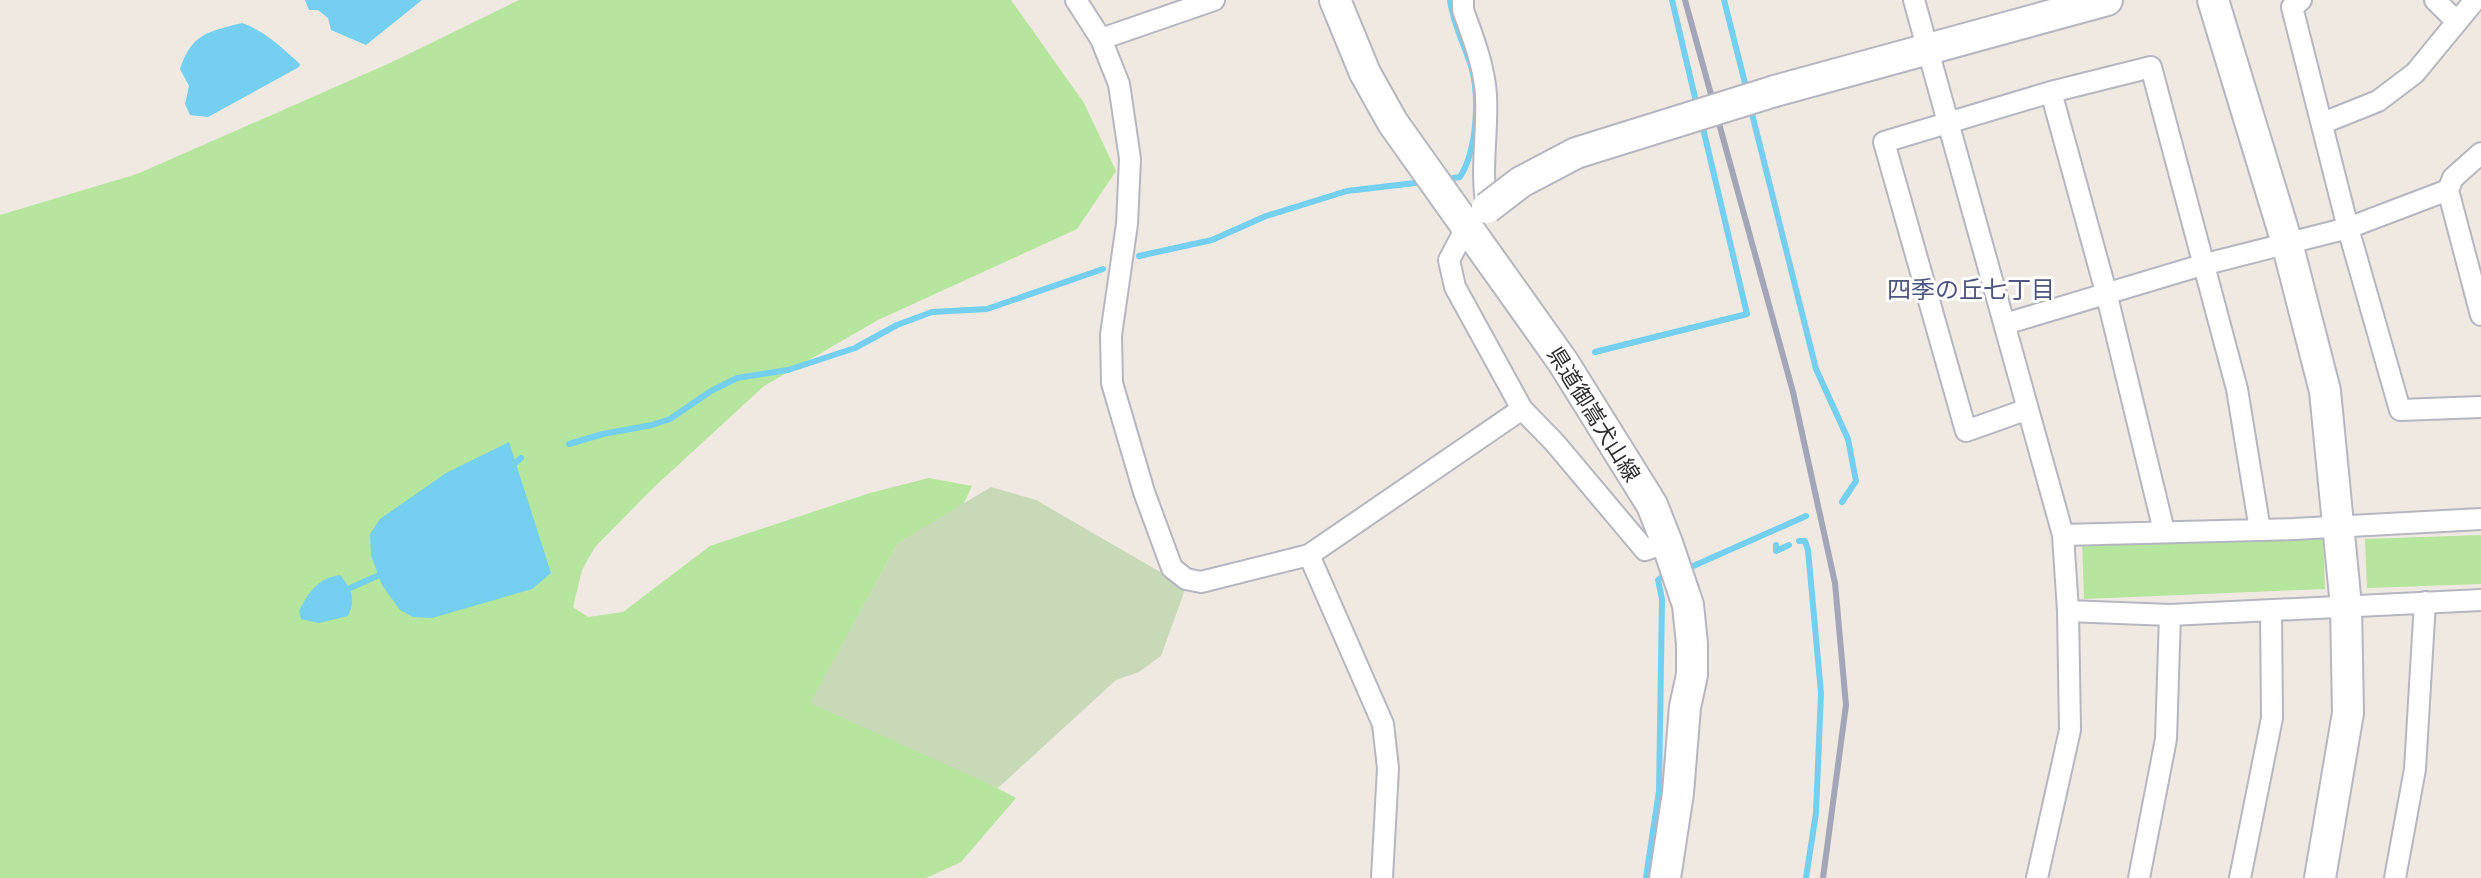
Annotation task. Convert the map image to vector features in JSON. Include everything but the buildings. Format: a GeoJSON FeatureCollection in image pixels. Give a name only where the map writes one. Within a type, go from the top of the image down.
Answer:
{"type":"FeatureCollection","features":[{"type":"Feature","properties":{"kind":"street"},"geometry":{"type":"LineString","coordinates":[[1076,0],[1101,39],[1119,84],[1130,159],[1127,224],[1111,335],[1112,383],[1144,492],[1172,568],[1186,579],[1201,582],[1309,555],[1522,409]]}},
{"type":"Feature","properties":{"kind":"street"},"geometry":{"type":"LineString","coordinates":[[1101,39],[1214,0]]}},
{"type":"Feature","properties":{"kind":"street","name":"県道御嵩犬山線"},"geometry":{"type":"LineString","coordinates":[[1335,0],[1365,73],[1393,123],[1477,217],[1652,505],[1667,543],[1688,605],[1692,675],[1685,707],[1678,793],[1665,878]]}},
{"type":"Feature","properties":{"kind":"street"},"geometry":{"type":"LineString","coordinates":[[1463,0],[1463,10],[1482,67],[1486,96],[1483,185],[1477,217]]}},
{"type":"Feature","properties":{"kind":"street"},"geometry":{"type":"LineString","coordinates":[[1914,0],[2063,535],[2070,730],[2037,878]]}},
{"type":"Feature","properties":{"kind":"street"},"geometry":{"type":"LineString","coordinates":[[1667,543],[1645,550],[1555,443],[1522,409],[1455,287],[1449,260],[1477,217],[1521,182],[1576,153],[1775,91],[2107,0]]}},
{"type":"Feature","properties":{"kind":"street"},"geometry":{"type":"LineString","coordinates":[[2213,0],[2287,243],[2325,391],[2346,606],[2348,713],[2320,878]]}},
{"type":"Feature","properties":{"kind":"street"},"geometry":{"type":"LineString","coordinates":[[2301,0],[2292,7],[2348,228],[2400,410],[2481,407]]}},
{"type":"Feature","properties":{"kind":"street"},"geometry":{"type":"LineString","coordinates":[[2435,0],[2457,22]]}},
{"type":"Feature","properties":{"kind":"street"},"geometry":{"type":"LineString","coordinates":[[2323,123],[2378,101],[2415,73],[2475,0]]}},
{"type":"Feature","properties":{"kind":"street"},"geometry":{"type":"LineString","coordinates":[[2028,409],[1966,431],[1884,142],[2051,92],[2151,67],[2237,389],[2260,530]]}},
{"type":"Feature","properties":{"kind":"street"},"geometry":{"type":"LineString","coordinates":[[2051,92],[2106,292],[2164,531]]}},
{"type":"Feature","properties":{"kind":"street"},"geometry":{"type":"LineString","coordinates":[[2481,153],[2453,178],[2448,190],[2481,315]]}},
{"type":"Feature","properties":{"kind":"street"},"geometry":{"type":"LineString","coordinates":[[2005,324],[2202,265],[2348,228],[2448,190]]}},
{"type":"Feature","properties":{"kind":"street"},"geometry":{"type":"LineString","coordinates":[[2063,535],[2339,527],[2481,519]]}},
{"type":"Feature","properties":{"kind":"street"},"geometry":{"type":"LineString","coordinates":[[1309,555],[1383,724],[1388,768],[1382,878]]}},
{"type":"Feature","properties":{"kind":"street"},"geometry":{"type":"LineString","coordinates":[[2068,611],[2170,615],[2481,600]]}},
{"type":"Feature","properties":{"kind":"street"},"geometry":{"type":"LineString","coordinates":[[2395,878],[2415,769],[2425,602]]}},
{"type":"Feature","properties":{"kind":"street"},"geometry":{"type":"LineString","coordinates":[[2240,878],[2272,718],[2271,611]]}},
{"type":"Feature","properties":{"kind":"street"},"geometry":{"type":"LineString","coordinates":[[2139,878],[2166,739],[2170,615]]}},
{"type":"Feature","properties":{"kind":"green space"},"geometry":{"type":"Polygon","coordinates":[[[519,0],[1011,0],[1084,103],[1116,171],[1077,229],[878,320],[764,386],[652,489],[595,547],[582,570],[573,607],[588,617],[623,612],[710,546],[870,493],[929,478],[972,486],[963,505],[898,543],[811,702],[1016,798],[961,862],[926,878],[0,878],[0,215],[137,174],[390,63],[519,0]]]}},
{"type":"Feature","properties":{"kind":"green space"},"geometry":{"type":"Polygon","coordinates":[[[991,487],[1036,500],[1186,587],[1161,656],[1139,672],[1116,680],[998,788],[810,703],[898,543],[991,487]]]}},
{"type":"Feature","properties":{"kind":"green space"},"geometry":{"type":"Polygon","coordinates":[[[2323,533],[2325,589],[2084,599],[2082,543],[2323,533]]]}},
{"type":"Feature","properties":{"kind":"green space"},"geometry":{"type":"Polygon","coordinates":[[[2481,535],[2481,584],[2367,588],[2365,539],[2481,535]]]}},
{"type":"Feature","properties":{"kind":"water"},"geometry":{"type":"Polygon","coordinates":[[[305,0],[422,0],[366,45],[331,30],[328,18],[318,10],[309,10],[305,0]]]}},
{"type":"Feature","properties":{"kind":"water"},"geometry":{"type":"Polygon","coordinates":[[[242,23],[273,40],[300,64],[299,67],[208,117],[190,115],[185,104],[189,86],[180,69],[190,48],[203,36],[242,23]]]}},
{"type":"Feature","properties":{"kind":"water"},"geometry":{"type":"Polygon","coordinates":[[[509,442],[551,573],[532,589],[432,618],[413,617],[400,610],[382,585],[371,555],[370,534],[380,519],[446,473],[509,442]]]}},
{"type":"Feature","properties":{"kind":"water"},"geometry":{"type":"Polygon","coordinates":[[[340,575],[352,595],[348,616],[319,623],[301,619],[299,611],[315,587],[326,579],[340,575]]]}},
{"type":"Feature","properties":{"kind":"waterway"},"geometry":{"type":"LineString","coordinates":[[1450,0],[1471,66],[1476,108],[1466,166],[1460,177],[1453,178]]}},
{"type":"Feature","properties":{"kind":"waterway"},"geometry":{"type":"LineString","coordinates":[[1672,0],[1697,106]]}},
{"type":"Feature","properties":{"kind":"waterway"},"geometry":{"type":"LineString","coordinates":[[1724,0],[1747,91]]}},
{"type":"Feature","properties":{"kind":"waterway"},"geometry":{"type":"LineString","coordinates":[[1750,106],[1816,369],[1848,439],[1856,481],[1842,502]]}},
{"type":"Feature","properties":{"kind":"waterway"},"geometry":{"type":"LineString","coordinates":[[1595,352],[1747,314],[1702,124]]}},
{"type":"Feature","properties":{"kind":"waterway"},"geometry":{"type":"LineString","coordinates":[[1139,256],[1212,240],[1266,216],[1347,191],[1415,183]]}},
{"type":"Feature","properties":{"kind":"waterway"},"geometry":{"type":"LineString","coordinates":[[569,444],[670,419],[711,391],[737,378],[788,370],[855,348],[897,325],[932,312],[987,309],[1103,269]]}},
{"type":"Feature","properties":{"kind":"waterway"},"geometry":{"type":"LineString","coordinates":[[511,467],[521,458]]}},
{"type":"Feature","properties":{"kind":"waterway"},"geometry":{"type":"LineString","coordinates":[[1691,567],[1806,516]]}},
{"type":"Feature","properties":{"kind":"waterway"},"geometry":{"type":"LineString","coordinates":[[1799,541],[1805,541],[1808,550],[1821,693],[1816,813],[1806,878]]}},
{"type":"Feature","properties":{"kind":"waterway"},"geometry":{"type":"LineString","coordinates":[[1776,545],[1776,551],[1789,545]]}},
{"type":"Feature","properties":{"kind":"waterway"},"geometry":{"type":"LineString","coordinates":[[350,588],[384,573]]}},
{"type":"Feature","properties":{"kind":"waterway"},"geometry":{"type":"LineString","coordinates":[[1646,878],[1659,791],[1662,599],[1658,580],[1663,576]]}},
{"type":"Feature","properties":{"kind":"railway"},"geometry":{"type":"LineString","coordinates":[[1685,0],[1793,392],[1835,583],[1846,705],[1823,878]]}},
{"type":"Feature","properties":{"kind":"district","name":"四季の丘七丁目"},"geometry":{"type":"Point","coordinates":[1971,290]}}]}
